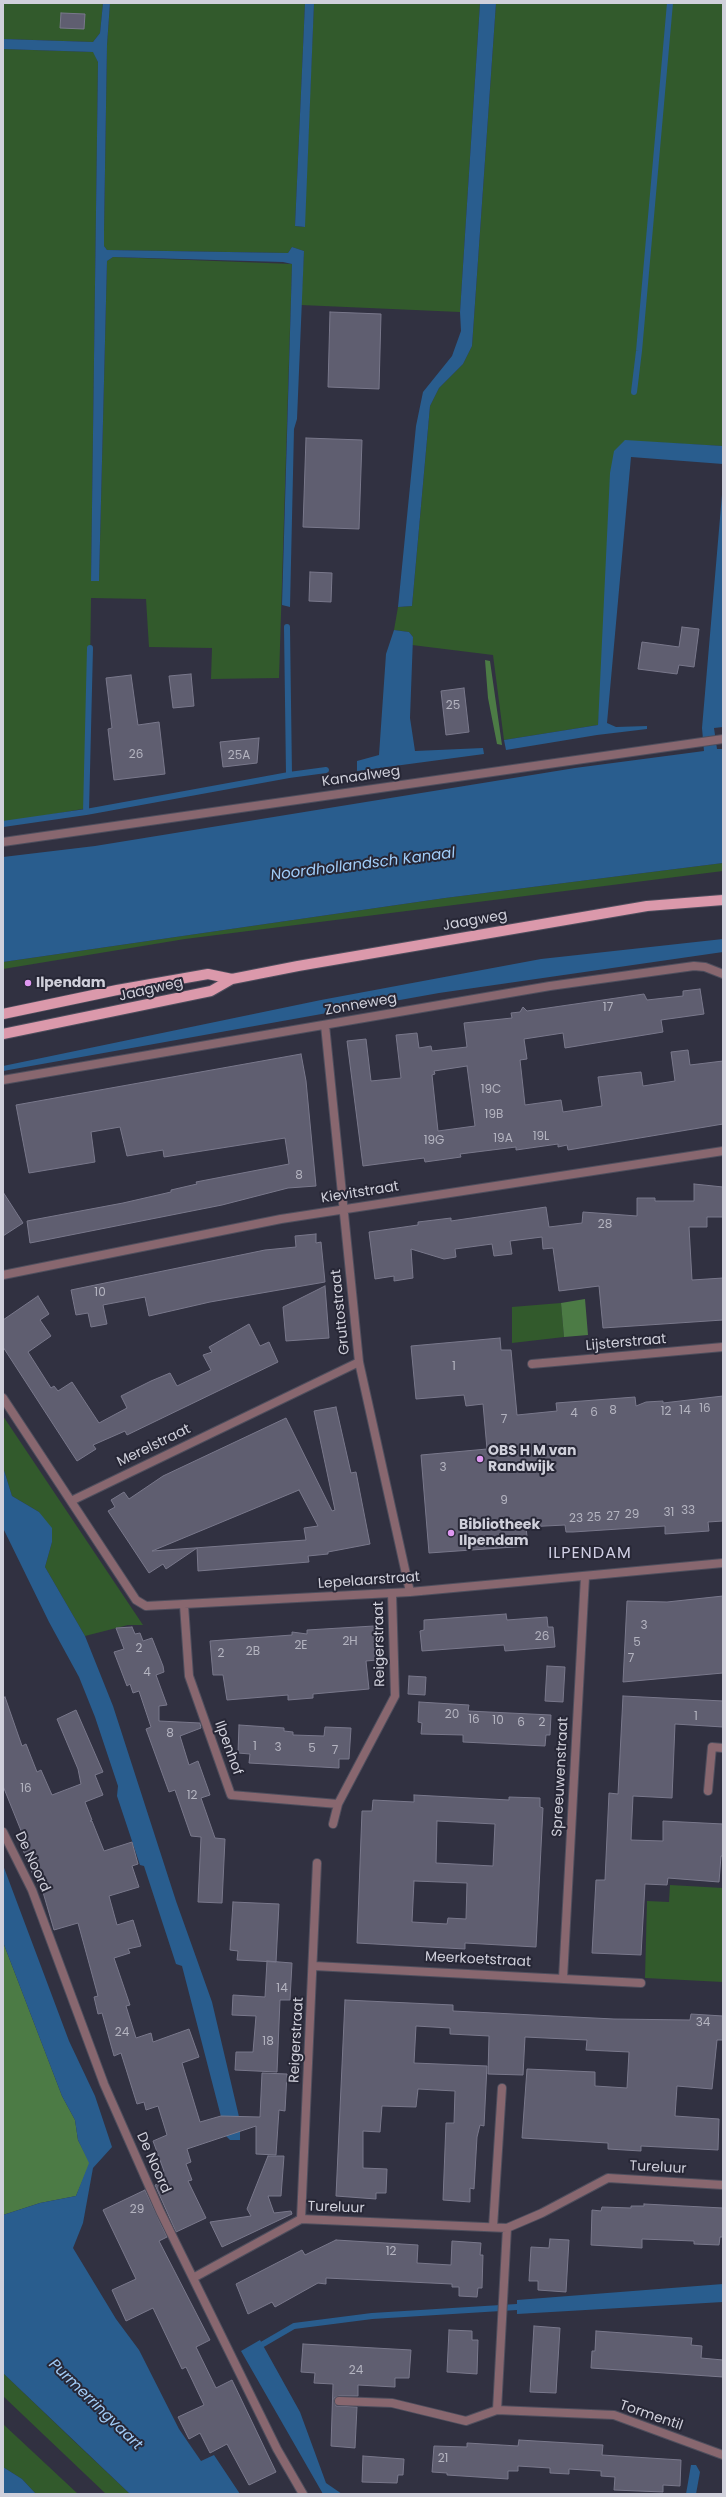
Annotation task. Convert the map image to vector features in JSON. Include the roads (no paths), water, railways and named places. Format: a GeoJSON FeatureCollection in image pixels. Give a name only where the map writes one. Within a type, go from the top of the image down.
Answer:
{"type":"FeatureCollection","features":[{"type":"Feature","properties":{"kind":"main road","name":"Jaagweg"},"geometry":{"type":"LineString","coordinates":[[3,1034],[211,991],[232,979],[647,906],[723,900]]}},
{"type":"Feature","properties":{"kind":"main road","name":"Jaagweg"},"geometry":{"type":"LineString","coordinates":[[3,1014],[117,990],[208,974],[232,979]]}},
{"type":"Feature","properties":{"kind":"street","name":"Kanaalweg"},"geometry":{"type":"LineString","coordinates":[[3,842],[722,739]]}},
{"type":"Feature","properties":{"kind":"street","name":"Zonneweg"},"geometry":{"type":"LineString","coordinates":[[3,1080],[550,986],[694,966],[705,967],[723,974]]}},
{"type":"Feature","properties":{"kind":"street","name":"Gruttostraat"},"geometry":{"type":"LineString","coordinates":[[325,1025],[359,1362],[410,1592]]}},
{"type":"Feature","properties":{"kind":"street","name":"Kievitstraat"},"geometry":{"type":"LineString","coordinates":[[3,1275],[122,1250],[343,1208],[561,1177],[723,1151]]}},
{"type":"Feature","properties":{"kind":"street","name":"Lijsterstraat"},"geometry":{"type":"LineString","coordinates":[[532,1364],[723,1347]]}},
{"type":"Feature","properties":{"kind":"street","name":"Merelstraat"},"geometry":{"type":"LineString","coordinates":[[71,1501],[359,1362]]}},
{"type":"Feature","properties":{"kind":"street"},"geometry":{"type":"LineString","coordinates":[[3,1398],[71,1501]]}},
{"type":"Feature","properties":{"kind":"street","name":"Lepelaarstraat"},"geometry":{"type":"LineString","coordinates":[[71,1501],[136,1600],[142,1604],[153,1607],[410,1592],[723,1564]]}},
{"type":"Feature","properties":{"kind":"street","name":"Spreeuwenstraat"},"geometry":{"type":"LineString","coordinates":[[563,1978],[585,1577]]}},
{"type":"Feature","properties":{"kind":"street","name":"Reigerstraat"},"geometry":{"type":"LineString","coordinates":[[333,1824],[338,1804],[395,1696],[392,1593]]}},
{"type":"Feature","properties":{"kind":"street","name":"Ilpenhof"},"geometry":{"type":"LineString","coordinates":[[184,1605],[188,1676],[231,1795],[338,1804]]}},
{"type":"Feature","properties":{"kind":"street"},"geometry":{"type":"LineString","coordinates":[[708,1792],[712,1747],[723,1748]]}},
{"type":"Feature","properties":{"kind":"street","name":"De Noord"},"geometry":{"type":"LineString","coordinates":[[3,1832],[32,1890],[104,2084],[160,2211],[277,2449],[303,2494]]}},
{"type":"Feature","properties":{"kind":"street","name":"Reigerstraat"},"geometry":{"type":"LineString","coordinates":[[301,2219],[314,1966],[317,1862]]}},
{"type":"Feature","properties":{"kind":"street","name":"Meerkoetstraat"},"geometry":{"type":"LineString","coordinates":[[314,1966],[641,1982]]}},
{"type":"Feature","properties":{"kind":"street"},"geometry":{"type":"LineString","coordinates":[[493,2227],[502,2088]]}},
{"type":"Feature","properties":{"kind":"street","name":"Tureluur"},"geometry":{"type":"LineString","coordinates":[[193,2278],[301,2219],[507,2228],[542,2213],[608,2178],[723,2185]]}},
{"type":"Feature","properties":{"kind":"street"},"geometry":{"type":"LineString","coordinates":[[497,2410],[502,2296],[507,2228]]}},
{"type":"Feature","properties":{"kind":"street","name":"Tormentil"},"geometry":{"type":"LineString","coordinates":[[339,2401],[392,2403],[466,2421],[497,2410],[614,2415],[723,2455]]}},
{"type":"Feature","properties":{"kind":"water"},"geometry":{"type":"Polygon","coordinates":[[[103,3],[110,3],[107,45],[104,231],[104,246],[107,250],[288,253],[292,247],[304,251],[297,419],[294,429],[290,607],[282,605],[292,264],[283,262],[113,257],[107,261],[99,581],[91,581],[98,62],[93,52],[3,49],[3,39],[93,42],[100,33],[103,3]]]}},
{"type":"Feature","properties":{"kind":"water"},"geometry":{"type":"Polygon","coordinates":[[[305,3],[314,3],[305,227],[295,226],[305,3]]]}},
{"type":"Feature","properties":{"kind":"water"},"geometry":{"type":"Polygon","coordinates":[[[480,3],[496,3],[472,346],[463,364],[439,388],[430,406],[412,606],[398,607],[416,426],[423,392],[452,356],[461,331],[460,312],[480,3]]]}},
{"type":"Feature","properties":{"kind":"water"},"geometry":{"type":"Polygon","coordinates":[[[625,440],[723,446],[723,464],[631,457],[607,723],[616,727],[647,726],[647,729],[597,735],[506,750],[504,740],[598,725],[610,473],[614,451],[625,440]]]}},
{"type":"Feature","properties":{"kind":"water","name":"Noordhollandsch Kanaal"},"geometry":{"type":"Polygon","coordinates":[[[723,483],[723,727],[714,728],[717,749],[723,749],[723,863],[445,898],[3,962],[3,857],[95,846],[575,768],[704,751],[702,728],[723,483]]]}},
{"type":"Feature","properties":{"kind":"water"},"geometry":{"type":"Polygon","coordinates":[[[394,630],[409,632],[413,637],[410,718],[415,751],[483,748],[484,754],[357,771],[357,761],[379,755],[386,654],[394,630]]]}},
{"type":"Feature","properties":{"kind":"water"},"geometry":{"type":"Polygon","coordinates":[[[723,939],[723,952],[439,993],[3,1071],[3,1066],[321,1000],[541,959],[723,939]]]}},
{"type":"Feature","properties":{"kind":"water"},"geometry":{"type":"Polygon","coordinates":[[[3,1467],[12,1496],[39,1512],[52,1528],[52,1542],[45,1567],[85,1636],[113,1706],[176,1901],[212,2002],[240,2121],[240,2140],[230,2140],[226,2136],[182,1966],[176,1964],[144,1866],[140,1865],[117,1796],[118,1786],[95,1717],[79,1677],[49,1622],[3,1528],[3,1467]]]}},
{"type":"Feature","properties":{"kind":"water","name":"Purmerringvaart"},"geometry":{"type":"Polygon","coordinates":[[[3,1865],[69,2041],[95,2096],[112,2147],[93,2168],[83,2223],[73,2248],[116,2319],[139,2350],[179,2429],[201,2461],[214,2455],[240,2494],[130,2494],[3,2373],[3,2215],[40,2203],[76,2196],[89,2163],[78,2140],[75,2120],[62,2096],[3,1942],[3,1865]]]}},
{"type":"Feature","properties":{"kind":"water"},"geometry":{"type":"Polygon","coordinates":[[[723,2284],[723,2302],[517,2314],[517,2300],[723,2284]]]}},
{"type":"Feature","properties":{"kind":"water"},"geometry":{"type":"Polygon","coordinates":[[[260,2340],[300,2412],[326,2483],[342,2494],[323,2494],[241,2351],[260,2340]]]}},
{"type":"Feature","properties":{"kind":"water"},"geometry":{"type":"Polygon","coordinates":[[[691,2465],[696,2465],[700,2472],[696,2494],[686,2494],[691,2465]]]}},
{"type":"Feature","properties":{"kind":"water"},"geometry":{"type":"Polygon","coordinates":[[[3,2467],[22,2479],[36,2494],[3,2493],[3,2467]]]}},
{"type":"Feature","properties":{"kind":"waterway"},"geometry":{"type":"LineString","coordinates":[[634,392],[639,351],[670,3]]}},
{"type":"Feature","properties":{"kind":"waterway"},"geometry":{"type":"LineString","coordinates":[[287,627],[289,775],[326,770]]}},
{"type":"Feature","properties":{"kind":"waterway"},"geometry":{"type":"LineString","coordinates":[[3,824],[86,812],[90,648]]}},
{"type":"Feature","properties":{"kind":"waterway"},"geometry":{"type":"LineString","coordinates":[[86,812],[289,775]]}},
{"type":"Feature","properties":{"kind":"waterway"},"geometry":{"type":"LineString","coordinates":[[263,2344],[294,2326],[372,2316],[517,2307]]}},
{"type":"Feature","properties":{"kind":"place","name":"Ilpendam"},"geometry":{"type":"Point","coordinates":[28,983]}},
{"type":"Feature","properties":{"kind":"place","name":"OBS H M van Randwijk"},"geometry":{"type":"Point","coordinates":[480,1459]}},
{"type":"Feature","properties":{"kind":"place","name":"Bibliotheek Ilpendam"},"geometry":{"type":"Point","coordinates":[451,1533]}},
{"type":"Feature","properties":{"kind":"district","name":"ILPENDAM"},"geometry":{"type":"Point","coordinates":[590,1554]}}]}
